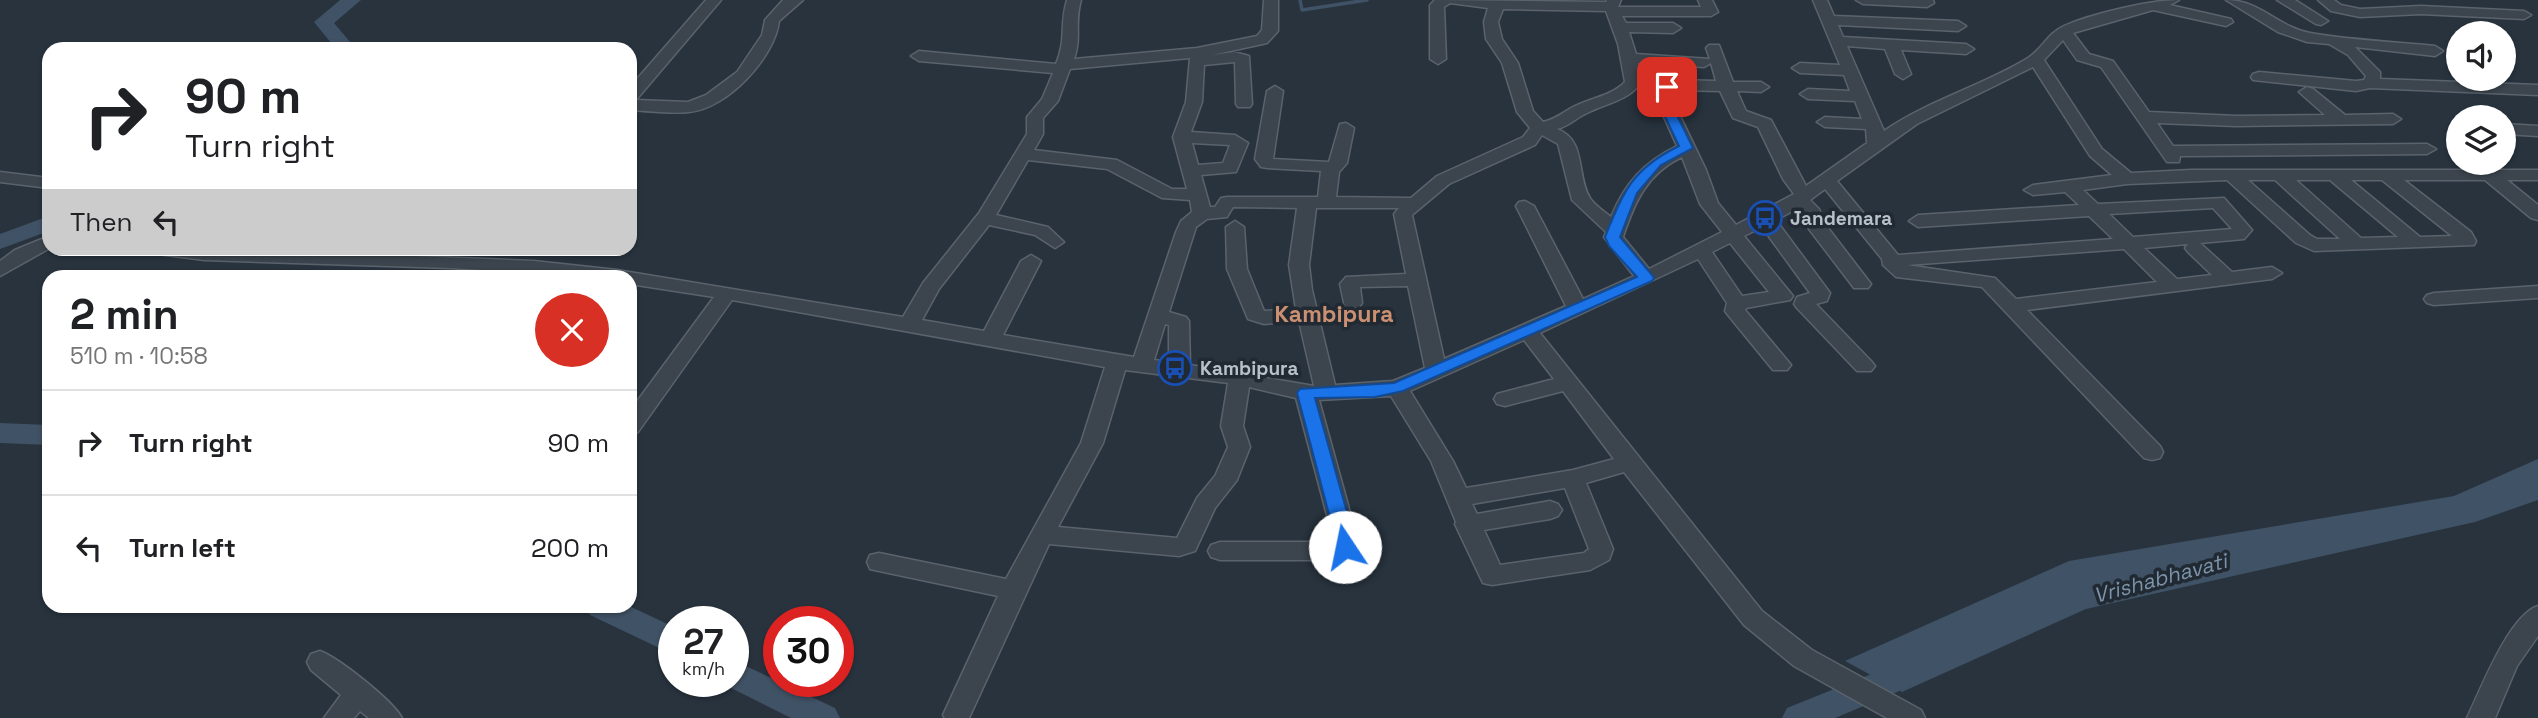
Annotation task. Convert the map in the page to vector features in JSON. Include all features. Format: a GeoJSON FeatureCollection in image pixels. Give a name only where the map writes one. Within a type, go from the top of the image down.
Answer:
{"type":"FeatureCollection","features":[{"type":"Feature","properties":{"kind":"street"},"geometry":{"type":"LineString","coordinates":[[637,89],[714,0]]}},
{"type":"Feature","properties":{"kind":"street"},"geometry":{"type":"LineString","coordinates":[[637,105],[690,107],[712,98],[743,75],[770,35],[776,13],[796,0]]}},
{"type":"Feature","properties":{"kind":"street"},"geometry":{"type":"LineString","coordinates":[[911,325],[930,287],[985,218],[1036,131],[1035,117],[1050,101],[1072,43],[1068,20],[1074,0]]}},
{"type":"Feature","properties":{"kind":"street"},"geometry":{"type":"LineString","coordinates":[[919,57],[1063,67],[1196,53],[1262,40],[1270,32],[1271,0]]}},
{"type":"Feature","properties":{"kind":"street"},"geometry":{"type":"LineString","coordinates":[[1438,59],[1437,5],[1446,0]]}},
{"type":"Feature","properties":{"kind":"street"},"geometry":{"type":"LineString","coordinates":[[1454,0],[1615,11],[1711,12],[1704,0]]}},
{"type":"Feature","properties":{"kind":"street"},"geometry":{"type":"LineString","coordinates":[[1820,0],[1873,124],[1876,145]]}},
{"type":"Feature","properties":{"kind":"street"},"geometry":{"type":"LineString","coordinates":[[1863,0],[1927,3],[1926,0]]}},
{"type":"Feature","properties":{"kind":"street"},"geometry":{"type":"LineString","coordinates":[[637,279],[1117,362],[1240,378],[1316,392],[1375,391],[1397,387],[1436,372],[1646,278],[1765,218],[1802,197],[1911,120],[2036,61],[2053,40],[2064,32],[2148,3],[2172,0]]}},
{"type":"Feature","properties":{"kind":"street"},"geometry":{"type":"LineString","coordinates":[[2233,0],[2283,29]]}},
{"type":"Feature","properties":{"kind":"street"},"geometry":{"type":"LineString","coordinates":[[2284,0],[2321,21]]}},
{"type":"Feature","properties":{"kind":"street"},"geometry":{"type":"LineString","coordinates":[[2325,0],[2336,8],[2360,13],[2428,10],[2531,17]]}},
{"type":"Feature","properties":{"kind":"street"},"geometry":{"type":"LineString","coordinates":[[2501,0],[2531,17]]}},
{"type":"Feature","properties":{"kind":"street"},"geometry":{"type":"LineString","coordinates":[[2148,3],[2226,22],[2283,29],[2307,37],[2435,51]]}},
{"type":"Feature","properties":{"kind":"street"},"geometry":{"type":"LineString","coordinates":[[1497,4],[1491,24],[1495,41],[1510,63],[1525,112],[1539,128],[1558,135],[1566,142],[1581,200],[1615,230]]}},
{"type":"Feature","properties":{"kind":"street"},"geometry":{"type":"LineString","coordinates":[[1836,41],[1971,50],[1945,9]]}},
{"type":"Feature","properties":{"kind":"street"},"geometry":{"type":"LineString","coordinates":[[1615,11],[1673,29]]}},
{"type":"Feature","properties":{"kind":"street"},"geometry":{"type":"LineString","coordinates":[[1436,372],[1403,214],[1443,180],[1529,141],[1539,128],[1561,123],[1580,110],[1623,93],[1633,83],[1629,58],[1615,11]]}},
{"type":"Feature","properties":{"kind":"street"},"geometry":{"type":"LineString","coordinates":[[1828,20],[1958,26]]}},
{"type":"Feature","properties":{"kind":"street"},"geometry":{"type":"LineString","coordinates":[[2226,22],[2235,37]]}},
{"type":"Feature","properties":{"kind":"street"},"geometry":{"type":"LineString","coordinates":[[2064,32],[2083,57],[2107,64],[2171,155],[2427,149]]}},
{"type":"Feature","properties":{"kind":"street"},"geometry":{"type":"LineString","coordinates":[[2333,40],[2353,52],[2374,75],[2370,83]]}},
{"type":"Feature","properties":{"kind":"street"},"geometry":{"type":"LineString","coordinates":[[1892,45],[1903,74]]}},
{"type":"Feature","properties":{"kind":"street"},"geometry":{"type":"LineString","coordinates":[[1943,48],[1952,64]]}},
{"type":"Feature","properties":{"kind":"street"},"geometry":{"type":"LineString","coordinates":[[1629,58],[1709,55],[1741,116],[1765,124],[1793,181],[1814,213],[1816,225],[1861,284]]}},
{"type":"Feature","properties":{"kind":"street"},"geometry":{"type":"LineString","coordinates":[[1142,365],[1185,232],[1199,204],[1182,137],[1185,119],[1194,102],[1195,63],[1198,60],[1234,57],[1243,59],[1244,104]]}},
{"type":"Feature","properties":{"kind":"street"},"geometry":{"type":"LineString","coordinates":[[2036,61],[2096,152],[2127,179]]}},
{"type":"Feature","properties":{"kind":"street"},"geometry":{"type":"LineString","coordinates":[[1800,68],[1849,71]]}},
{"type":"Feature","properties":{"kind":"street"},"geometry":{"type":"LineString","coordinates":[[2259,77],[2356,86],[2370,83],[2538,90]]}},
{"type":"Feature","properties":{"kind":"street"},"geometry":{"type":"LineString","coordinates":[[1737,303],[1783,295],[1709,204],[1662,97],[1665,88],[1673,85],[1761,87]]}},
{"type":"Feature","properties":{"kind":"street"},"geometry":{"type":"LineString","coordinates":[[1275,91],[1264,159],[1267,163],[1326,166],[1330,170]]}},
{"type":"Feature","properties":{"kind":"street"},"geometry":{"type":"LineString","coordinates":[[2307,92],[2340,119]]}},
{"type":"Feature","properties":{"kind":"street"},"geometry":{"type":"LineString","coordinates":[[1808,94],[1860,96]]}},
{"type":"Feature","properties":{"kind":"street"},"geometry":{"type":"LineString","coordinates":[[2145,117],[2236,121],[2387,119],[2353,95]]}},
{"type":"Feature","properties":{"kind":"street"},"geometry":{"type":"LineString","coordinates":[[1825,122],[1873,124]]}},
{"type":"Feature","properties":{"kind":"street"},"geometry":{"type":"LineString","coordinates":[[1220,551],[1338,551],[1345,547],[1316,392],[1308,314],[1299,265],[1317,203],[1330,170],[1338,163],[1346,128]]}},
{"type":"Feature","properties":{"kind":"street"},"geometry":{"type":"LineString","coordinates":[[2516,130],[2538,131]]}},
{"type":"Feature","properties":{"kind":"street"},"geometry":{"type":"LineString","coordinates":[[1182,137],[1235,140],[1239,143],[1230,168],[1190,171]]}},
{"type":"Feature","properties":{"kind":"street"},"geometry":{"type":"LineString","coordinates":[[1646,278],[1614,243],[1615,230],[1630,192],[1657,162],[1686,148]]}},
{"type":"Feature","properties":{"kind":"street"},"geometry":{"type":"LineString","coordinates":[[1024,154],[1111,164],[1168,194],[1221,213],[1227,202],[1415,204]]}},
{"type":"Feature","properties":{"kind":"street"},"geometry":{"type":"LineString","coordinates":[[2033,190],[2191,175],[2446,175]]}},
{"type":"Feature","properties":{"kind":"street"},"geometry":{"type":"LineString","coordinates":[[2334,175],[2416,243]]}},
{"type":"Feature","properties":{"kind":"street"},"geometry":{"type":"LineString","coordinates":[[2234,177],[2308,242],[2358,245],[2467,241],[2386,175]]}},
{"type":"Feature","properties":{"kind":"street"},"geometry":{"type":"LineString","coordinates":[[2489,175],[2538,214]]}},
{"type":"Feature","properties":{"kind":"street"},"geometry":{"type":"LineString","coordinates":[[2516,175],[2538,175]]}},
{"type":"Feature","properties":{"kind":"street"},"geometry":{"type":"LineString","coordinates":[[2281,176],[2358,245]]}},
{"type":"Feature","properties":{"kind":"street"},"geometry":{"type":"LineString","coordinates":[[0,177],[42,182]]}},
{"type":"Feature","properties":{"kind":"street"},"geometry":{"type":"LineString","coordinates":[[1826,180],[1903,273],[1917,277],[1983,280],[1992,285],[2152,452]]}},
{"type":"Feature","properties":{"kind":"street"},"geometry":{"type":"LineString","coordinates":[[2068,186],[2172,285]]}},
{"type":"Feature","properties":{"kind":"street"},"geometry":{"type":"LineString","coordinates":[[1891,261],[2237,235],[2243,230],[2218,202],[1918,221]]}},
{"type":"Feature","properties":{"kind":"street"},"geometry":{"type":"LineString","coordinates":[[1525,206],[1578,309]]}},
{"type":"Feature","properties":{"kind":"street"},"geometry":{"type":"LineString","coordinates":[[985,218],[1041,231],[1055,242]]}},
{"type":"Feature","properties":{"kind":"street"},"geometry":{"type":"LineString","coordinates":[[1765,218],[1821,293],[1820,297],[1804,301],[1804,304],[1864,366]]}},
{"type":"Feature","properties":{"kind":"street"},"geometry":{"type":"LineString","coordinates":[[1235,227],[1237,269],[1255,314],[1264,318],[1308,314]]}},
{"type":"Feature","properties":{"kind":"street"},"geometry":{"type":"LineString","coordinates":[[0,270],[22,254],[42,245]]}},
{"type":"Feature","properties":{"kind":"street"},"geometry":{"type":"LineString","coordinates":[[2195,248],[2227,278]]}},
{"type":"Feature","properties":{"kind":"street"},"geometry":{"type":"LineString","coordinates":[[1701,250],[1737,303],[1735,311],[1780,365]]}},
{"type":"Feature","properties":{"kind":"street"},"geometry":{"type":"LineString","coordinates":[[281,256],[327,259],[408,256]]}},
{"type":"Feature","properties":{"kind":"street"},"geometry":{"type":"LineString","coordinates":[[499,256],[578,270]]}},
{"type":"Feature","properties":{"kind":"street"},"geometry":{"type":"LineString","coordinates":[[311,270],[327,259]]}},
{"type":"Feature","properties":{"kind":"street"},"geometry":{"type":"LineString","coordinates":[[990,340],[1031,261]]}},
{"type":"Feature","properties":{"kind":"street"},"geometry":{"type":"LineString","coordinates":[[2012,306],[2272,273]]}},
{"type":"Feature","properties":{"kind":"street"},"geometry":{"type":"LineString","coordinates":[[1352,303],[1350,284],[1353,281],[1417,280]]}},
{"type":"Feature","properties":{"kind":"street"},"geometry":{"type":"LineString","coordinates":[[2434,299],[2538,292]]}},
{"type":"Feature","properties":{"kind":"street"},"geometry":{"type":"LineString","coordinates":[[637,417],[727,293]]}},
{"type":"Feature","properties":{"kind":"street"},"geometry":{"type":"LineString","coordinates":[[1157,316],[1179,321],[1180,369]]}},
{"type":"Feature","properties":{"kind":"street"},"geometry":{"type":"LineString","coordinates":[[1528,331],[1753,618],[1803,658],[1911,718]]}},
{"type":"Feature","properties":{"kind":"street"},"geometry":{"type":"LineString","coordinates":[[957,715],[1014,590],[1092,443],[1117,362]]}},
{"type":"Feature","properties":{"kind":"street"},"geometry":{"type":"LineString","coordinates":[[1042,534],[1179,547],[1186,545],[1205,503],[1225,480],[1239,447],[1232,426],[1240,378]]}},
{"type":"Feature","properties":{"kind":"street"},"geometry":{"type":"LineString","coordinates":[[1504,399],[1567,383]]}},
{"type":"Feature","properties":{"kind":"street"},"geometry":{"type":"LineString","coordinates":[[1397,387],[1423,427],[1492,576],[1597,558],[1601,549],[1573,478]]}},
{"type":"Feature","properties":{"kind":"street"},"geometry":{"type":"LineString","coordinates":[[1458,498],[1573,478],[1629,463]]}},
{"type":"Feature","properties":{"kind":"street"},"geometry":{"type":"LineString","coordinates":[[1467,524],[1550,510]]}},
{"type":"Feature","properties":{"kind":"street"},"geometry":{"type":"LineString","coordinates":[[878,562],[1014,590]]}},
{"type":"Feature","properties":{"kind":"street"},"geometry":{"type":"LineString","coordinates":[[2481,718],[2506,662],[2538,616]]}},
{"type":"Feature","properties":{"kind":"street"},"geometry":{"type":"LineString","coordinates":[[320,662],[388,718]]}},
{"type":"Feature","properties":{"kind":"street"},"geometry":{"type":"LineString","coordinates":[[338,718],[358,693]]}},
{"type":"Feature","properties":{"kind":"water"},"geometry":{"type":"Polygon","coordinates":[[[2538,459],[2538,500],[2475,522],[2086,609],[1902,692],[1845,661],[2069,561],[2454,496],[2538,459]]]}},
{"type":"Feature","properties":{"kind":"waterway","name":"Vrishabhavati"},"geometry":{"type":"LineString","coordinates":[[340,42],[323,22],[352,0]]}},
{"type":"Feature","properties":{"kind":"waterway"},"geometry":{"type":"LineString","coordinates":[[1300,0],[1302,10],[1367,0]]}},
{"type":"Feature","properties":{"kind":"waterway","name":"Vrishabhavati"},"geometry":{"type":"LineString","coordinates":[[0,242],[42,226]]}},
{"type":"Feature","properties":{"kind":"waterway","name":"Vrishabhavati"},"geometry":{"type":"LineString","coordinates":[[0,433],[42,435]]}},
{"type":"Feature","properties":{"kind":"waterway","name":"Vrishabhavati"},"geometry":{"type":"LineString","coordinates":[[615,613],[658,634]]}},
{"type":"Feature","properties":{"kind":"waterway","name":"Vrishabhavati"},"geometry":{"type":"LineString","coordinates":[[1799,718],[1916,669]]}},
{"type":"Feature","properties":{"kind":"waterway","name":"Vrishabhavati"},"geometry":{"type":"LineString","coordinates":[[749,681],[823,718]]}},
{"type":"Feature","properties":{"kind":"place","name":"Jandemara"},"geometry":{"type":"Point","coordinates":[1765,218]}},
{"type":"Feature","properties":{"kind":"place","name":"Kambipura"},"geometry":{"type":"Point","coordinates":[1175,368]}},
{"type":"Feature","properties":{"kind":"district","name":"Kambipura"},"geometry":{"type":"Point","coordinates":[1334,314]}},
{"type":"Feature","properties":{"kind":"route"},"geometry":{"type":"LineString","coordinates":[[1345,547],[1346,541],[1306,393],[1375,391],[1397,387],[1646,278],[1614,243],[1613,237],[1630,192],[1657,162],[1686,148],[1662,97],[1667,87]]}}]}
